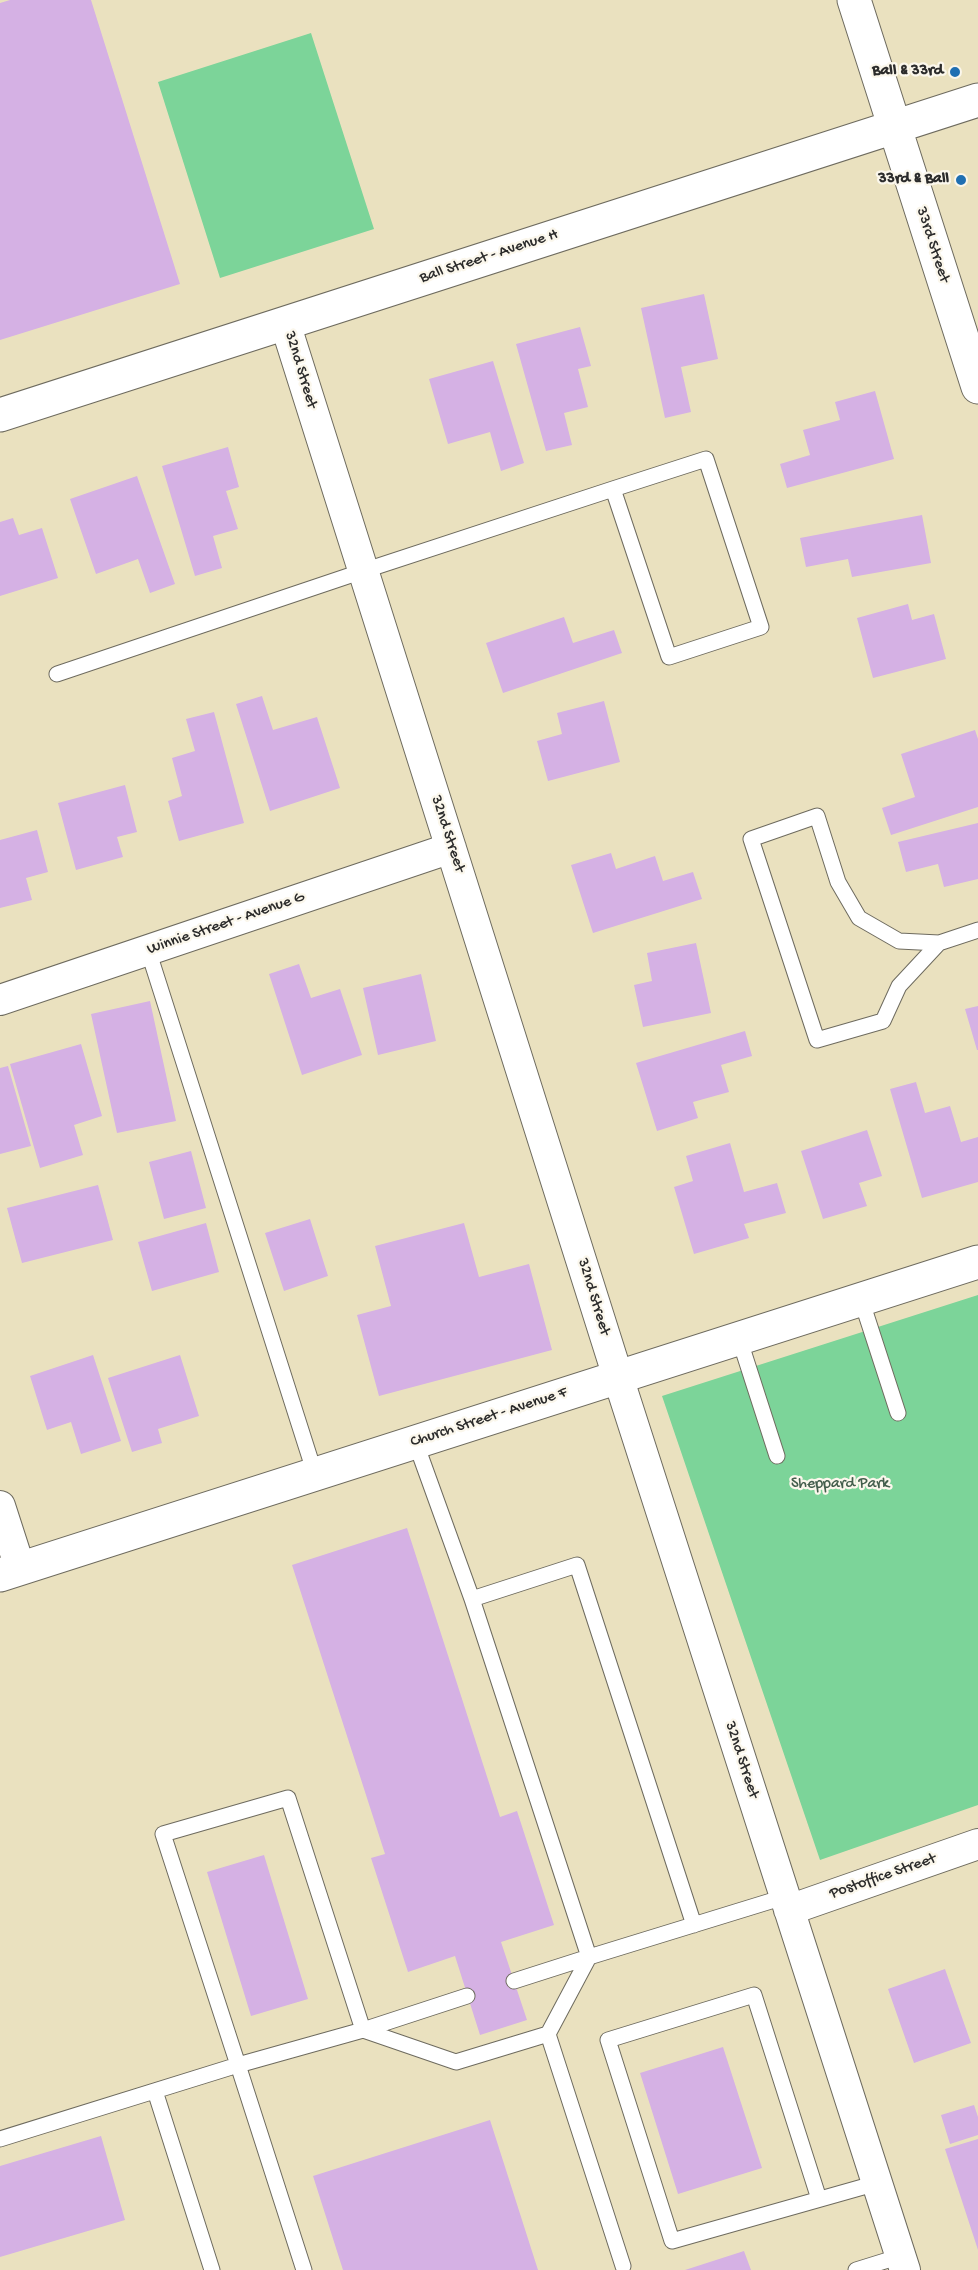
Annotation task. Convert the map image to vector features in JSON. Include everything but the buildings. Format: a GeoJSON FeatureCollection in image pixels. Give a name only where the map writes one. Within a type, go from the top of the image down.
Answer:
{"type":"FeatureCollection","features":[{"type":"Feature","properties":{"kind":"street","name":"33rd Street"},"geometry":{"type":"LineString","coordinates":[[854,0],[893,127],[977,380]]}},
{"type":"Feature","properties":{"kind":"street","name":"Ball Street - Avenue H"},"geometry":{"type":"LineString","coordinates":[[0,416],[978,100]]}},
{"type":"Feature","properties":{"kind":"street","name":"32nd Street"},"geometry":{"type":"LineString","coordinates":[[285,323],[618,1377],[903,2263]]}},
{"type":"Feature","properties":{"kind":"street","name":"Winnie Street - Avenue G"},"geometry":{"type":"LineString","coordinates":[[0,1000],[451,848]]}},
{"type":"Feature","properties":{"kind":"street","name":"Church Street - Avenue F"},"geometry":{"type":"LineString","coordinates":[[10,1571],[978,1262]]}},
{"type":"Feature","properties":{"kind":"street"},"geometry":{"type":"LineString","coordinates":[[0,1506],[10,1571]]}},
{"type":"Feature","properties":{"kind":"street","name":"Postoffice Street"},"geometry":{"type":"LineString","coordinates":[[787,1903],[978,1844]]}},
{"type":"Feature","properties":{"kind":"lane"},"geometry":{"type":"LineString","coordinates":[[57,674],[363,571],[613,489],[706,459],[760,627],[669,657],[613,489]]}},
{"type":"Feature","properties":{"kind":"lane"},"geometry":{"type":"LineString","coordinates":[[939,943],[899,986],[883,1021],[817,1040],[751,839],[817,816],[838,882],[859,918],[898,941],[939,943],[978,930]]}},
{"type":"Feature","properties":{"kind":"lane"},"geometry":{"type":"LineString","coordinates":[[148,950],[315,1474]]}},
{"type":"Feature","properties":{"kind":"lane"},"geometry":{"type":"LineString","coordinates":[[861,1299],[898,1413]]}},
{"type":"Feature","properties":{"kind":"lane"},"geometry":{"type":"LineString","coordinates":[[739,1338],[777,1456]]}},
{"type":"Feature","properties":{"kind":"lane"},"geometry":{"type":"LineString","coordinates":[[363,2030],[456,2062],[548,2034],[589,1957],[472,1599],[415,1441]]}},
{"type":"Feature","properties":{"kind":"lane"},"geometry":{"type":"LineString","coordinates":[[472,1599],[577,1565],[694,1925]]}},
{"type":"Feature","properties":{"kind":"lane"},"geometry":{"type":"LineString","coordinates":[[304,2270],[163,1834],[288,1798],[363,2030]]}},
{"type":"Feature","properties":{"kind":"lane"},"geometry":{"type":"LineString","coordinates":[[514,1981],[694,1925],[787,1903]]}},
{"type":"Feature","properties":{"kind":"lane"},"geometry":{"type":"LineString","coordinates":[[819,2199],[754,1995],[608,2040],[672,2241],[877,2183]]}},
{"type":"Feature","properties":{"kind":"lane"},"geometry":{"type":"LineString","coordinates":[[0,2139],[363,2030],[467,1996]]}},
{"type":"Feature","properties":{"kind":"lane"},"geometry":{"type":"LineString","coordinates":[[548,2034],[623,2266]]}},
{"type":"Feature","properties":{"kind":"lane"},"geometry":{"type":"LineString","coordinates":[[155,2091],[212,2270]]}},
{"type":"Feature","properties":{"kind":"lane"},"geometry":{"type":"LineString","coordinates":[[856,2270],[903,2263]]}},
{"type":"Feature","properties":{"kind":"green space"},"geometry":{"type":"Polygon","coordinates":[[[311,33],[374,229],[220,278],[158,82],[311,33]]]}},
{"type":"Feature","properties":{"kind":"green space","name":"Sheppard Park"},"geometry":{"type":"Polygon","coordinates":[[[978,1295],[978,1805],[820,1860],[662,1396],[978,1295]]]}},
{"type":"Feature","properties":{"kind":"place","name":"Ball & 33rd"},"geometry":{"type":"Point","coordinates":[955,72]}},
{"type":"Feature","properties":{"kind":"place","name":"33rd & Ball"},"geometry":{"type":"Point","coordinates":[961,180]}}]}
